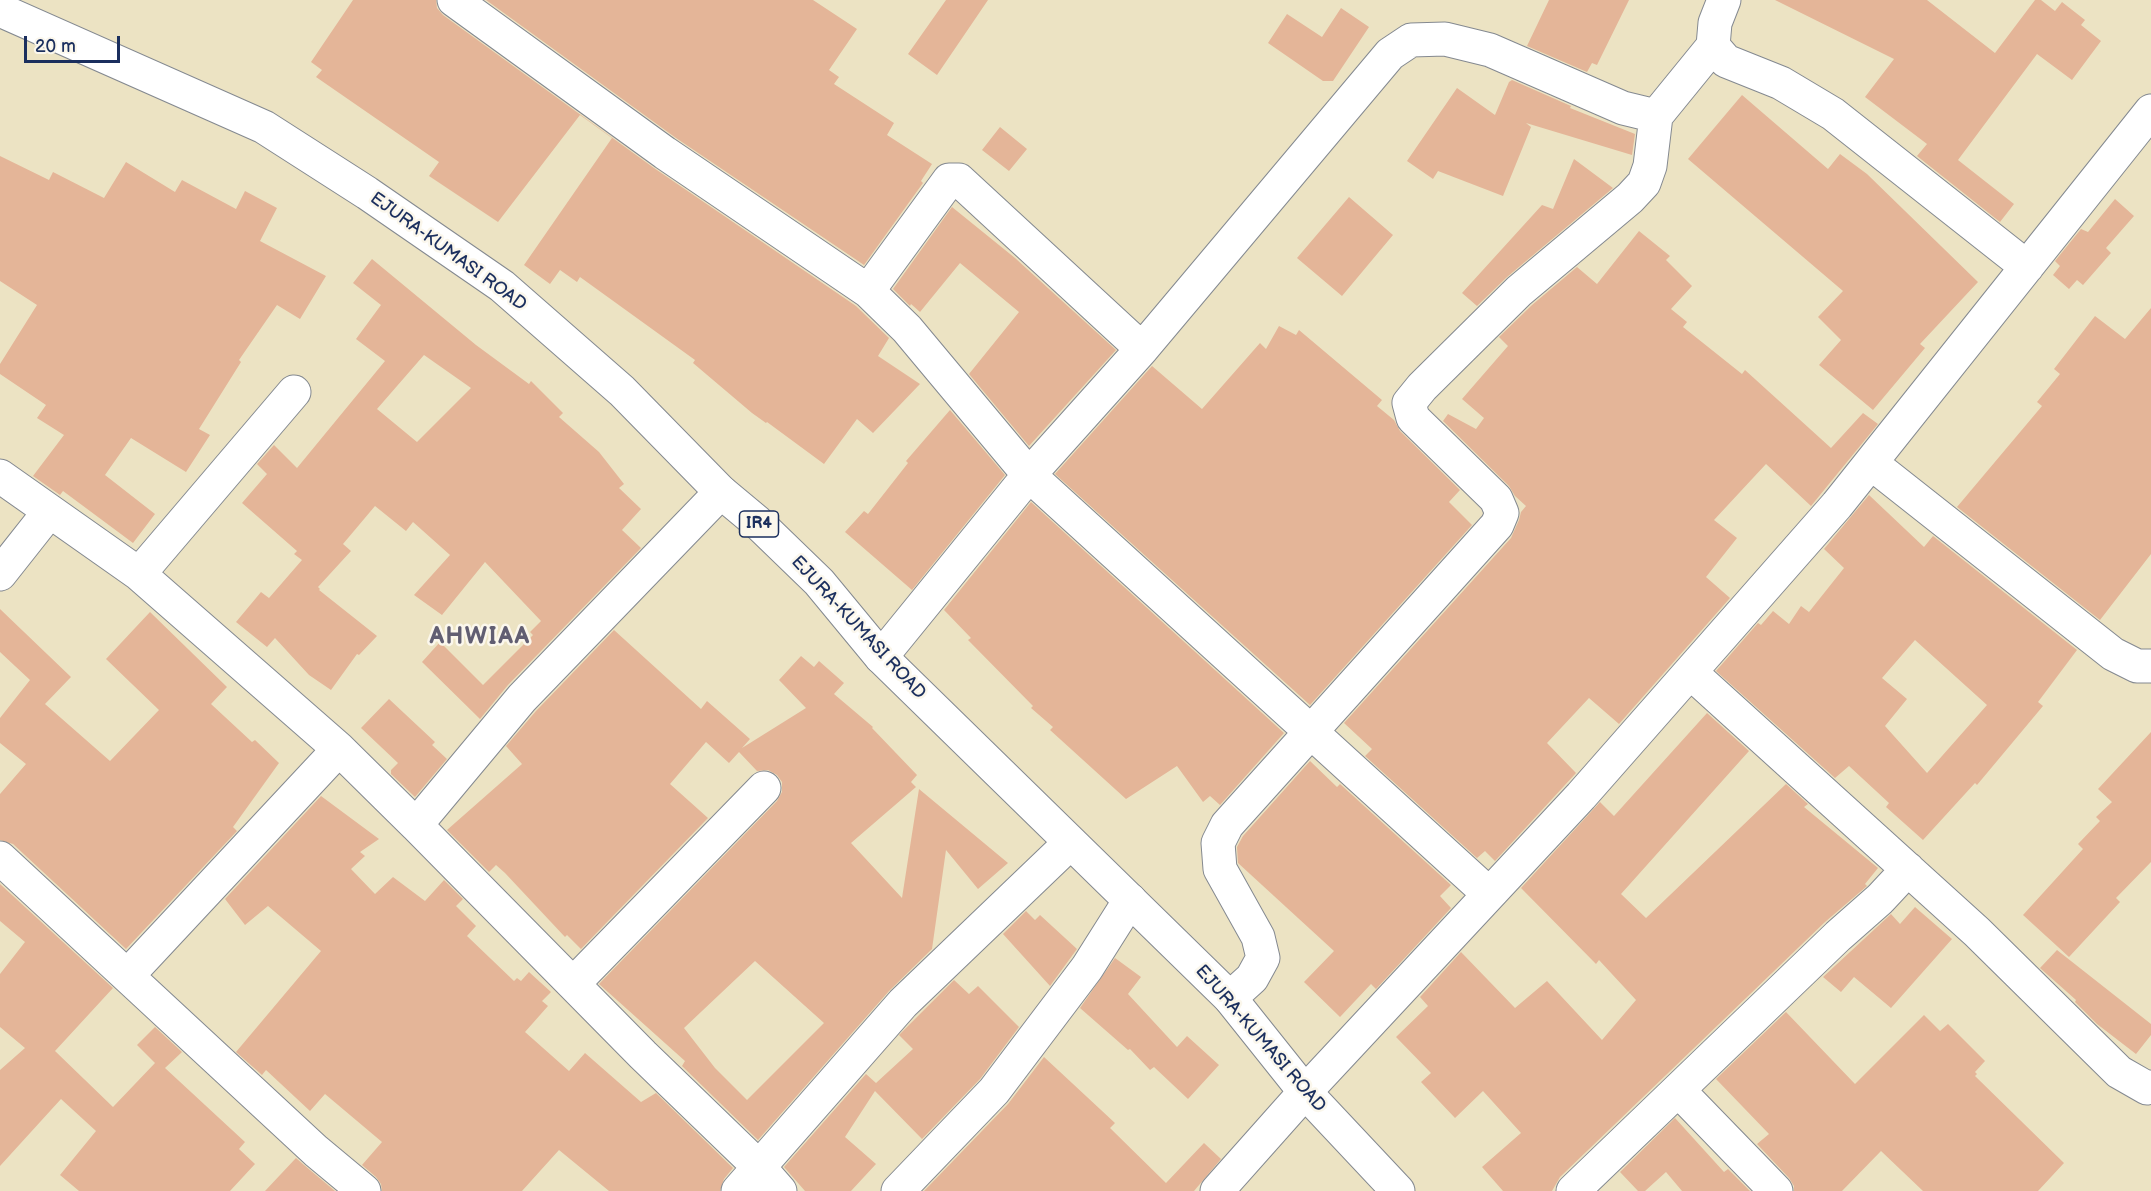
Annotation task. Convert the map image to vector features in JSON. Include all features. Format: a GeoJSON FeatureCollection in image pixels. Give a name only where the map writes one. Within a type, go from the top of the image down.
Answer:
{"type":"FeatureCollection","features":[{"type":"Feature","properties":{"kind":"street"},"geometry":{"type":"LineString","coordinates":[[1230,998],[1252,978],[1263,958],[1258,937],[1220,869],[1218,843],[1227,825],[1497,525],[1502,513],[1496,499],[1413,418],[1409,403],[1422,387],[1519,291],[1630,198],[1644,183],[1650,166],[1656,116],[1713,46],[1715,23],[1724,0]]}},
{"type":"Feature","properties":{"kind":"street"},"geometry":{"type":"LineString","coordinates":[[471,5],[665,153],[868,291],[907,329],[1029,475],[1489,894]]}},
{"type":"Feature","properties":{"kind":"street","name":"EJURA-KUMASI ROAD"},"geometry":{"type":"LineString","coordinates":[[0,10],[264,127],[367,193],[502,286],[622,391],[721,492],[757,522],[819,582],[881,657],[1230,998],[1305,1092],[1398,1191]]}},
{"type":"Feature","properties":{"kind":"street"},"geometry":{"type":"LineString","coordinates":[[881,657],[1029,475],[1142,350],[1390,54],[1411,39],[1445,39],[1490,50],[1623,108],[1656,116]]}},
{"type":"Feature","properties":{"kind":"street"},"geometry":{"type":"LineString","coordinates":[[1713,46],[1726,61],[1781,83],[1833,114],[2027,267]]}},
{"type":"Feature","properties":{"kind":"street"},"geometry":{"type":"LineString","coordinates":[[1217,1191],[1305,1092],[1581,796],[1871,463],[2151,111]]}},
{"type":"Feature","properties":{"kind":"street"},"geometry":{"type":"LineString","coordinates":[[868,291],[949,180],[959,180],[1142,350]]}},
{"type":"Feature","properties":{"kind":"street"},"geometry":{"type":"LineString","coordinates":[[139,574],[294,392]]}},
{"type":"Feature","properties":{"kind":"street"},"geometry":{"type":"LineString","coordinates":[[1871,463],[2113,654],[2137,666],[2151,666]]}},
{"type":"Feature","properties":{"kind":"street"},"geometry":{"type":"LineString","coordinates":[[0,476],[139,574],[339,749],[573,984],[759,1183],[903,1003],[1070,843]]}},
{"type":"Feature","properties":{"kind":"street"},"geometry":{"type":"LineString","coordinates":[[416,825],[522,698],[721,492]]}},
{"type":"Feature","properties":{"kind":"street"},"geometry":{"type":"LineString","coordinates":[[0,574],[49,512]]}},
{"type":"Feature","properties":{"kind":"street"},"geometry":{"type":"LineString","coordinates":[[1690,672],[1977,932],[2119,1072],[2147,1089],[2151,1087]]}},
{"type":"Feature","properties":{"kind":"street"},"geometry":{"type":"LineString","coordinates":[[128,975],[339,749]]}},
{"type":"Feature","properties":{"kind":"street"},"geometry":{"type":"LineString","coordinates":[[573,984],[764,788]]}},
{"type":"Feature","properties":{"kind":"street"},"geometry":{"type":"LineString","coordinates":[[0,858],[316,1151],[364,1191]]}},
{"type":"Feature","properties":{"kind":"street"},"geometry":{"type":"LineString","coordinates":[[1572,1191],[1838,936],[1880,899],[1908,869]]}},
{"type":"Feature","properties":{"kind":"street"},"geometry":{"type":"LineString","coordinates":[[898,1191],[994,1090],[1087,968],[1130,900]]}},
{"type":"Feature","properties":{"kind":"street"},"geometry":{"type":"LineString","coordinates":[[1678,1090],[1776,1191]]}},
{"type":"Feature","properties":{"kind":"building"},"geometry":{"type":"Polygon","coordinates":[[[353,0],[436,0],[437,8],[443,15],[654,168],[856,306],[889,338],[878,356],[920,384],[873,433],[857,419],[824,464],[752,413],[693,363],[695,360],[580,277],[577,282],[560,270],[550,284],[524,265],[612,138],[580,115],[498,222],[429,176],[439,162],[316,77],[322,70],[311,62],[353,0]]]}},
{"type":"Feature","properties":{"kind":"building"},"geometry":{"type":"Polygon","coordinates":[[[486,0],[813,0],[857,29],[829,70],[839,77],[834,84],[894,123],[887,135],[932,164],[921,181],[923,183],[864,265],[676,138],[486,0]]]}},
{"type":"Feature","properties":{"kind":"building"},"geometry":{"type":"Polygon","coordinates":[[[946,0],[988,0],[937,75],[908,54],[946,0]]]}},
{"type":"Feature","properties":{"kind":"building"},"geometry":{"type":"Polygon","coordinates":[[[1549,0],[1629,0],[1597,65],[1592,63],[1587,72],[1527,46],[1549,0]]]}},
{"type":"Feature","properties":{"kind":"building"},"geometry":{"type":"Polygon","coordinates":[[[1775,0],[1927,0],[1995,53],[2035,0],[2041,0],[2055,11],[2062,2],[2085,20],[2081,25],[2101,41],[2072,80],[2037,54],[1958,160],[2014,204],[2000,222],[1917,156],[1927,144],[1865,97],[1894,59],[1775,0]]]}},
{"type":"Feature","properties":{"kind":"building"},"geometry":{"type":"Polygon","coordinates":[[[1341,8],[1369,27],[1333,81],[1323,81],[1268,43],[1287,14],[1322,37],[1341,8]]]}},
{"type":"Feature","properties":{"kind":"building"},"geometry":{"type":"Polygon","coordinates":[[[1512,80],[1571,106],[1570,108],[1635,134],[1632,155],[1526,123],[1531,127],[1503,196],[1438,171],[1433,179],[1407,161],[1457,88],[1495,115],[1509,82],[1512,80]]]}},
{"type":"Feature","properties":{"kind":"building"},"geometry":{"type":"Polygon","coordinates":[[[1742,95],[1828,169],[1840,154],[1867,174],[1978,282],[1920,344],[1925,348],[1873,410],[1819,365],[1841,340],[1818,317],[1843,291],[1688,159],[1742,95]]]}},
{"type":"Feature","properties":{"kind":"building"},"geometry":{"type":"Polygon","coordinates":[[[1000,127],[1027,149],[1009,171],[982,150],[1000,127]]]}},
{"type":"Feature","properties":{"kind":"building"},"geometry":{"type":"Polygon","coordinates":[[[0,156],[49,180],[53,172],[104,198],[126,162],[175,192],[182,180],[236,209],[245,191],[277,208],[260,241],[326,276],[300,319],[277,305],[239,360],[241,362],[199,429],[210,435],[186,472],[131,438],[105,475],[155,514],[133,543],[63,491],[60,495],[33,476],[64,435],[37,418],[46,405],[0,374],[0,364],[37,305],[0,281],[0,156]]]}},
{"type":"Feature","properties":{"kind":"building"},"geometry":{"type":"Polygon","coordinates":[[[1574,159],[1613,188],[1507,277],[1477,306],[1462,293],[1542,205],[1553,209],[1574,159]]]}},
{"type":"Feature","properties":{"kind":"building"},"geometry":{"type":"Polygon","coordinates":[[[1349,197],[1393,235],[1342,296],[1297,258],[1349,197]]]}},
{"type":"Feature","properties":{"kind":"building"},"geometry":{"type":"Polygon","coordinates":[[[2115,199],[2134,216],[2106,248],[2111,253],[2083,285],[2077,280],[2069,289],[2053,275],[2060,266],[2055,261],[2081,229],[2088,232],[2115,199]]]}},
{"type":"Feature","properties":{"kind":"building"},"geometry":{"type":"Polygon","coordinates":[[[952,207],[1015,258],[1116,350],[1029,446],[969,374],[1019,312],[960,263],[920,312],[911,304],[910,306],[893,289],[952,207]]]}},
{"type":"Feature","properties":{"kind":"building"},"geometry":{"type":"Polygon","coordinates":[[[1639,231],[1670,256],[1666,260],[1692,286],[1671,309],[1687,322],[1683,327],[1742,374],[1745,370],[1831,448],[1863,413],[1878,424],[1811,506],[1766,464],[1714,520],[1737,538],[1706,577],[1730,598],[1619,724],[1589,698],[1547,743],[1576,773],[1495,861],[1485,851],[1477,858],[1365,756],[1372,749],[1344,723],[1511,538],[1521,512],[1526,506],[1515,496],[1509,486],[1443,421],[1448,414],[1476,429],[1484,418],[1462,399],[1508,346],[1499,337],[1577,267],[1597,284],[1639,231]]]}},
{"type":"Feature","properties":{"kind":"building"},"geometry":{"type":"Polygon","coordinates":[[[372,259],[476,345],[529,384],[531,381],[563,413],[559,417],[599,452],[624,484],[619,488],[641,509],[622,530],[641,548],[508,685],[480,719],[422,662],[440,642],[483,685],[533,635],[530,632],[541,621],[485,562],[442,615],[414,595],[450,555],[413,522],[406,531],[375,506],[343,544],[351,551],[318,587],[377,636],[359,655],[357,654],[331,690],[309,675],[275,638],[267,647],[236,622],[261,592],[269,598],[302,560],[294,554],[297,551],[242,503],[267,474],[257,464],[274,445],[297,468],[385,361],[356,339],[381,305],[353,283],[372,259]],[[424,355],[377,409],[417,442],[471,388],[424,355]]]}},
{"type":"Feature","properties":{"kind":"building"},"geometry":{"type":"Polygon","coordinates":[[[2151,308],[2151,554],[2100,620],[1957,507],[2042,406],[2037,402],[2060,374],[2054,369],[2095,316],[2125,339],[2151,308]]]}},
{"type":"Feature","properties":{"kind":"building"},"geometry":{"type":"Polygon","coordinates":[[[1279,326],[1296,335],[1299,330],[1382,400],[1377,406],[1394,420],[1400,431],[1460,490],[1449,502],[1472,525],[1310,705],[1055,474],[1152,366],[1202,409],[1260,343],[1266,349],[1279,326]]]}},
{"type":"Feature","properties":{"kind":"building"},"geometry":{"type":"Polygon","coordinates":[[[950,410],[1005,475],[912,590],[845,532],[864,511],[868,514],[908,463],[906,461],[950,410]]]}},
{"type":"Feature","properties":{"kind":"building"},"geometry":{"type":"Polygon","coordinates":[[[1869,495],[1924,547],[1933,536],[2077,650],[2038,702],[2043,706],[1977,785],[1975,783],[1923,840],[1886,807],[1889,803],[1849,766],[1835,778],[1716,671],[1758,623],[1761,625],[1773,611],[1789,624],[1801,606],[1809,612],[1844,568],[1824,549],[1869,495]],[[1915,640],[1882,678],[1907,699],[1885,726],[1927,773],[1987,705],[1915,640]]]}},
{"type":"Feature","properties":{"kind":"building"},"geometry":{"type":"Polygon","coordinates":[[[1031,502],[1284,733],[1220,805],[1210,796],[1203,802],[1177,766],[1126,799],[1050,730],[1053,727],[1031,708],[1033,706],[968,640],[971,638],[944,610],[1031,502]]]}},
{"type":"Feature","properties":{"kind":"building"},"geometry":{"type":"Polygon","coordinates":[[[0,609],[71,677],[45,704],[110,761],[159,710],[106,659],[150,612],[227,687],[211,704],[252,742],[255,740],[279,763],[233,827],[237,831],[126,949],[13,844],[0,840],[0,794],[26,764],[0,743],[0,718],[30,680],[0,652],[0,609]]]}},
{"type":"Feature","properties":{"kind":"building"},"geometry":{"type":"Polygon","coordinates":[[[614,630],[701,709],[707,701],[750,739],[742,748],[806,708],[779,680],[801,656],[814,667],[819,661],[844,683],[834,694],[873,727],[917,775],[911,782],[916,787],[851,843],[902,898],[919,789],[1008,863],[978,889],[946,850],[932,949],[889,991],[758,1140],[682,1066],[685,1061],[599,984],[777,801],[782,792],[782,782],[777,775],[768,770],[757,771],[739,752],[729,763],[706,742],[670,784],[708,818],[581,949],[567,935],[565,937],[496,865],[489,872],[447,830],[522,764],[506,746],[536,711],[614,630]],[[755,961],[684,1028],[715,1068],[747,1100],[824,1023],[755,961]]]}},
{"type":"Feature","properties":{"kind":"building"},"geometry":{"type":"Polygon","coordinates":[[[389,699],[435,742],[432,745],[447,759],[415,797],[391,774],[391,770],[398,763],[361,728],[389,699]]]}},
{"type":"Feature","properties":{"kind":"building"},"geometry":{"type":"Polygon","coordinates":[[[1707,713],[1749,751],[1621,894],[1646,918],[1786,784],[1808,804],[1804,807],[1878,868],[1865,884],[1867,886],[1825,922],[1560,1177],[1552,1191],[1503,1191],[1482,1167],[1521,1133],[1483,1091],[1455,1118],[1421,1082],[1431,1073],[1396,1037],[1428,1006],[1420,997],[1461,952],[1515,1008],[1547,981],[1602,1040],[1636,1000],[1599,960],[1596,964],[1521,888],[1600,802],[1614,816],[1707,713]]]}},
{"type":"Feature","properties":{"kind":"building"},"geometry":{"type":"Polygon","coordinates":[[[2151,732],[2151,862],[2116,898],[2120,902],[2069,957],[2023,915],[2083,849],[2078,844],[2100,821],[2096,817],[2112,802],[2098,789],[2151,732]]]}},
{"type":"Feature","properties":{"kind":"building"},"geometry":{"type":"Polygon","coordinates":[[[1310,761],[1337,787],[1340,784],[1451,885],[1440,896],[1451,908],[1376,989],[1371,984],[1340,1017],[1304,982],[1334,951],[1238,863],[1237,847],[1243,836],[1310,761]]]}},
{"type":"Feature","properties":{"kind":"building"},"geometry":{"type":"Polygon","coordinates":[[[321,796],[379,839],[360,852],[365,856],[351,869],[375,894],[393,877],[425,901],[444,880],[463,899],[456,906],[476,926],[467,936],[514,981],[517,978],[521,981],[529,972],[551,992],[542,1001],[548,1006],[525,1032],[569,1071],[585,1053],[641,1102],[656,1093],[733,1168],[724,1179],[720,1191],[609,1191],[559,1150],[522,1191],[382,1191],[381,1184],[376,1177],[362,1165],[382,1142],[325,1094],[310,1111],[266,1070],[262,1075],[236,1052],[321,951],[268,906],[245,925],[225,899],[321,796]]]}},
{"type":"Feature","properties":{"kind":"building"},"geometry":{"type":"Polygon","coordinates":[[[0,884],[113,988],[55,1051],[113,1107],[155,1063],[137,1045],[155,1027],[182,1052],[165,1068],[245,1142],[239,1149],[255,1164],[230,1191],[79,1191],[60,1175],[96,1131],[61,1099],[0,1166],[0,1070],[25,1048],[0,1027],[0,974],[25,942],[0,921],[0,884]]]}},
{"type":"Feature","properties":{"kind":"building"},"geometry":{"type":"Polygon","coordinates":[[[1915,907],[1952,939],[1891,1008],[1854,977],[1841,992],[1823,977],[1891,914],[1900,924],[1915,907]]]}},
{"type":"Feature","properties":{"kind":"building"},"geometry":{"type":"Polygon","coordinates":[[[1026,911],[1035,920],[1040,915],[1077,949],[1050,986],[1003,934],[1026,911]]]}},
{"type":"Feature","properties":{"kind":"building"},"geometry":{"type":"Polygon","coordinates":[[[2057,950],[2151,1024],[2151,1035],[2136,1054],[2097,1024],[2075,1002],[2076,1000],[2040,968],[2057,950]]]}},
{"type":"Feature","properties":{"kind":"building"},"geometry":{"type":"Polygon","coordinates":[[[1115,958],[1141,977],[1128,994],[1177,1047],[1187,1036],[1219,1065],[1188,1099],[1154,1067],[1150,1070],[1130,1049],[1128,1050],[1080,1008],[1115,958]]]}},
{"type":"Feature","properties":{"kind":"building"},"geometry":{"type":"Polygon","coordinates":[[[954,980],[969,994],[978,986],[1019,1027],[980,1079],[922,1139],[875,1091],[845,1137],[876,1164],[851,1191],[805,1191],[784,1167],[866,1074],[876,1083],[913,1049],[899,1035],[954,980]]]}},
{"type":"Feature","properties":{"kind":"building"},"geometry":{"type":"Polygon","coordinates":[[[1786,1012],[1855,1084],[1924,1015],[1940,1031],[1948,1024],[1985,1061],[1975,1072],[1977,1074],[1975,1076],[2064,1163],[2038,1191],[1923,1191],[1881,1151],[1842,1191],[1794,1191],[1789,1178],[1757,1144],[1769,1134],[1716,1079],[1786,1012]]]}},
{"type":"Feature","properties":{"kind":"building"},"geometry":{"type":"Polygon","coordinates":[[[1044,1057],[1115,1123],[1110,1128],[1166,1183],[1204,1143],[1221,1159],[1194,1191],[924,1191],[1008,1104],[1044,1057]]]}},
{"type":"Feature","properties":{"kind":"building"},"geometry":{"type":"Polygon","coordinates":[[[1675,1118],[1724,1172],[1728,1169],[1750,1191],[1682,1191],[1666,1172],[1645,1191],[1638,1191],[1620,1172],[1675,1118]]]}},
{"type":"Feature","properties":{"kind":"building"},"geometry":{"type":"Polygon","coordinates":[[[296,1158],[304,1165],[335,1191],[265,1191],[296,1158]]]}},
{"type":"Feature","properties":{"kind":"district","name":"AHWIAA"},"geometry":{"type":"Point","coordinates":[480,638]}}]}
